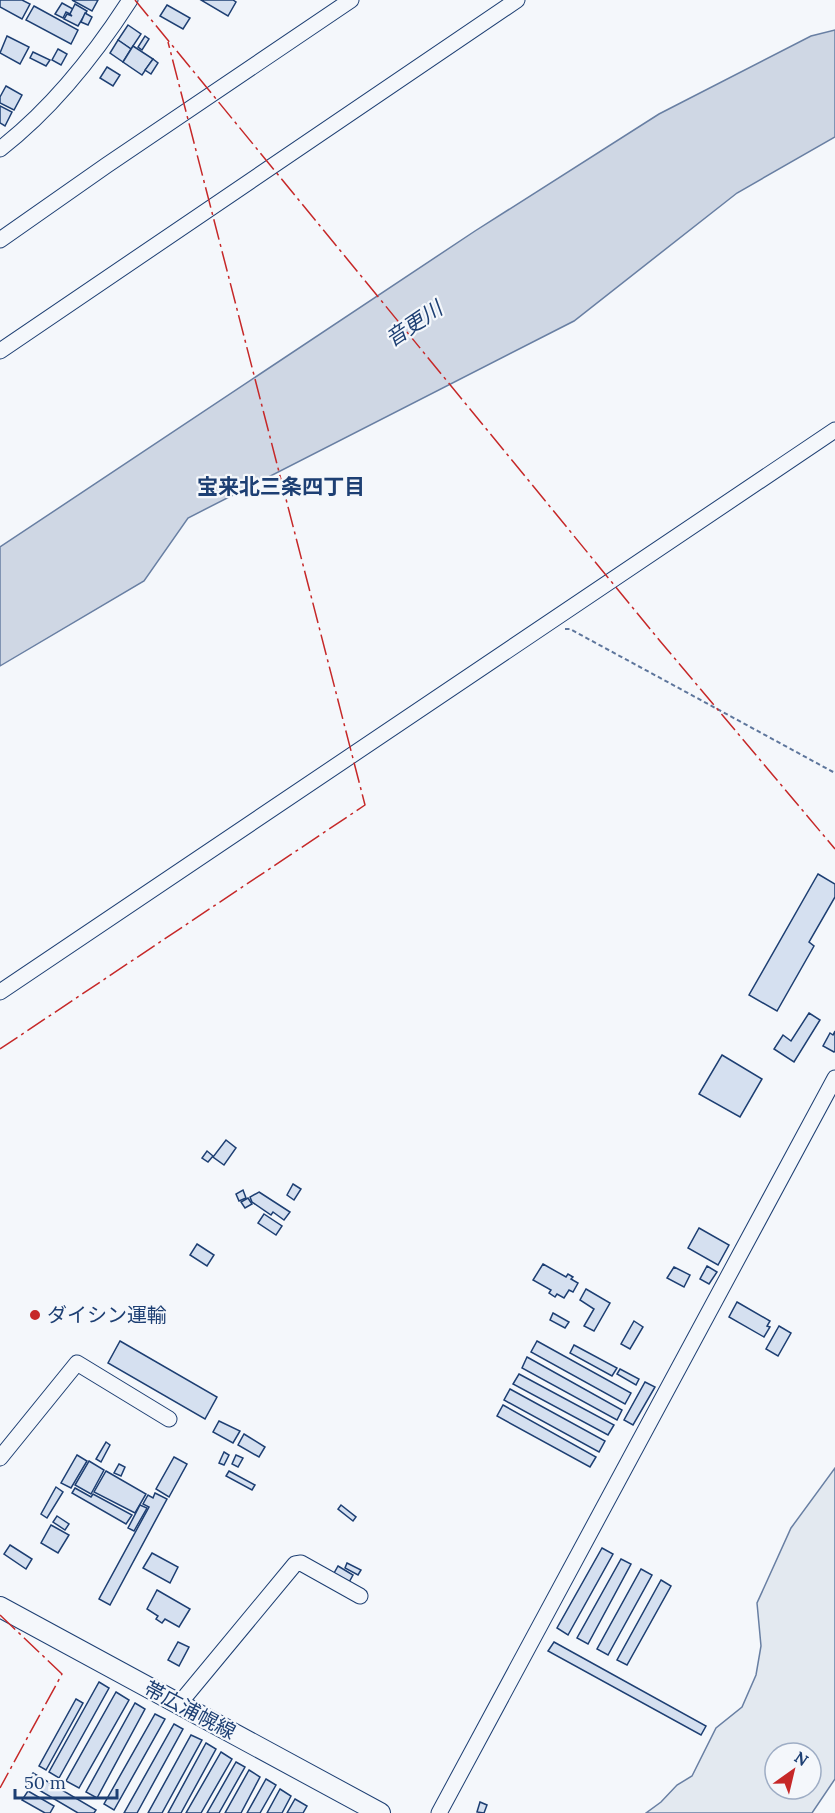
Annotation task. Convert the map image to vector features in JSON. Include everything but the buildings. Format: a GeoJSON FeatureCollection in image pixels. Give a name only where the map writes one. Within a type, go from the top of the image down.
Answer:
{"type":"FeatureCollection","features":[{"type":"Feature","properties":{"kind":"main road","name":"帯広浦幌線"},"geometry":{"type":"LineString","coordinates":[[0,1607],[380,1813]]}},
{"type":"Feature","properties":{"kind":"street"},"geometry":{"type":"LineString","coordinates":[[3,142],[43,112],[87,63],[129,0]]}},
{"type":"Feature","properties":{"kind":"street"},"geometry":{"type":"LineString","coordinates":[[0,250],[2,236],[351,0]]}},
{"type":"Feature","properties":{"kind":"street"},"geometry":{"type":"LineString","coordinates":[[0,351],[517,0]]}},
{"type":"Feature","properties":{"kind":"street"},"geometry":{"type":"LineString","coordinates":[[0,992],[835,429]]}},
{"type":"Feature","properties":{"kind":"street"},"geometry":{"type":"LineString","coordinates":[[439,1813],[835,1078]]}},
{"type":"Feature","properties":{"kind":"street"},"geometry":{"type":"LineString","coordinates":[[0,1458],[77,1363],[169,1419]]}},
{"type":"Feature","properties":{"kind":"street"},"geometry":{"type":"LineString","coordinates":[[179,1704],[294,1564],[301,1563],[360,1596]]}},
{"type":"Feature","properties":{"kind":"path"},"geometry":{"type":"LineString","coordinates":[[562,630],[570,629],[835,772]]}},
{"type":"Feature","properties":{"kind":"shaded area"},"geometry":{"type":"Polygon","coordinates":[[[835,1468],[835,1779],[823,1797],[823,1741],[763,1741],[763,1801],[820,1801],[812,1813],[646,1813],[661,1802],[677,1785],[692,1776],[716,1728],[742,1707],[756,1675],[761,1646],[757,1603],[791,1528],[835,1468]]]}},
{"type":"Feature","properties":{"kind":"water","name":"音更川"},"geometry":{"type":"Polygon","coordinates":[[[835,30],[835,137],[737,193],[574,321],[188,518],[144,581],[0,666],[0,547],[475,231],[659,114],[811,36],[835,30]]]}},
{"type":"Feature","properties":{"kind":"power"},"geometry":{"type":"LineString","coordinates":[[135,0],[660,641],[835,849]]}},
{"type":"Feature","properties":{"kind":"power"},"geometry":{"type":"LineString","coordinates":[[0,1049],[365,805],[168,42]]}},
{"type":"Feature","properties":{"kind":"power"},"geometry":{"type":"LineString","coordinates":[[0,1615],[62,1674],[0,1788]]}},
{"type":"Feature","properties":{"kind":"place","name":"ダイシン運輸"},"geometry":{"type":"Point","coordinates":[35,1315]}},
{"type":"Feature","properties":{"kind":"district","name":"宝来北三条四丁目"},"geometry":{"type":"Point","coordinates":[281,487]}}]}
